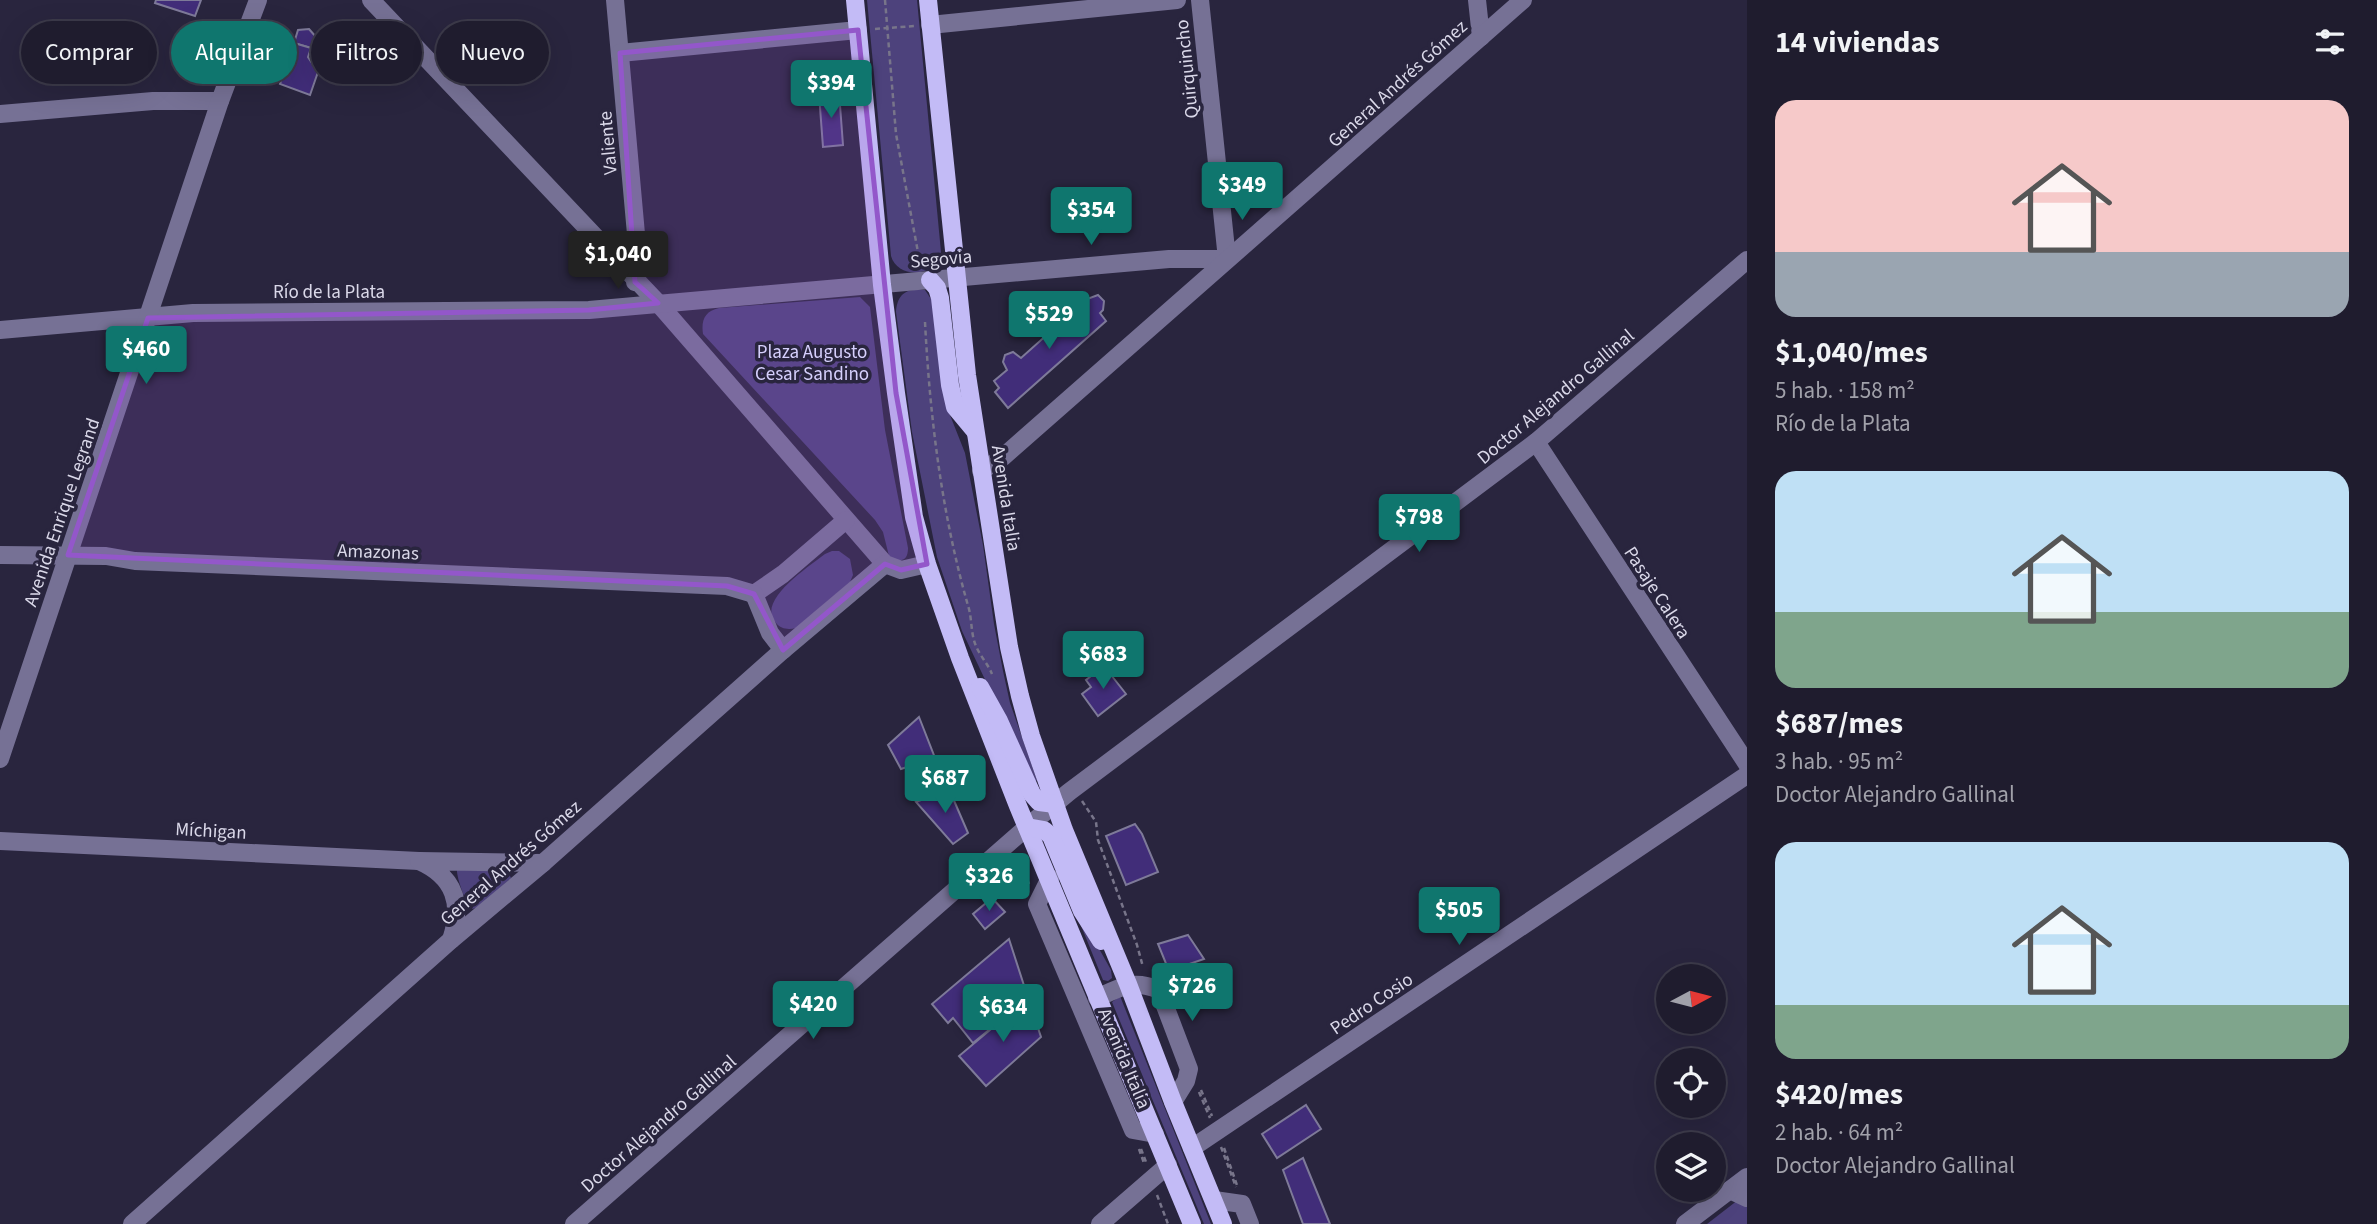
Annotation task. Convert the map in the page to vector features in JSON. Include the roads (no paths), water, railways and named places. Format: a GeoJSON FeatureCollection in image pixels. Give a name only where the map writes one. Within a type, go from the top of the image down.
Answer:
{"type":"FeatureCollection","features":[{"type":"Feature","properties":{"kind":"main road","name":"Avenida Italia"},"geometry":{"type":"LineString","coordinates":[[855,0],[882,285],[906,468],[927,564],[960,658],[1097,998],[1168,1165],[1187,1220]]}},
{"type":"Feature","properties":{"kind":"main road","name":"Avenida Italia"},"geometry":{"type":"LineString","coordinates":[[928,0],[956,278],[975,431],[1009,647],[1031,736],[1055,804],[1223,1224]]}},
{"type":"Feature","properties":{"kind":"main road"},"geometry":{"type":"LineString","coordinates":[[930,280],[937,288],[940,298],[955,407],[975,431]]}},
{"type":"Feature","properties":{"kind":"main road"},"geometry":{"type":"LineString","coordinates":[[960,658],[986,694],[1032,794],[1039,802],[1055,804]]}},
{"type":"Feature","properties":{"kind":"main road"},"geometry":{"type":"LineString","coordinates":[[1027,827],[1044,830],[1051,836],[1085,917],[1102,942],[1113,948]]}},
{"type":"Feature","properties":{"kind":"street","name":"Avenida Enrique Legrand"},"geometry":{"type":"LineString","coordinates":[[0,759],[220,101],[258,0]]}},
{"type":"Feature","properties":{"kind":"street"},"geometry":{"type":"LineString","coordinates":[[370,0],[635,282],[658,303],[885,564],[901,570],[927,564]]}},
{"type":"Feature","properties":{"kind":"street","name":"Valiente"},"geometry":{"type":"LineString","coordinates":[[615,0],[637,248],[635,282]]}},
{"type":"Feature","properties":{"kind":"street"},"geometry":{"type":"LineString","coordinates":[[930,25],[1177,0]]}},
{"type":"Feature","properties":{"kind":"street","name":"Quirquincho"},"geometry":{"type":"LineString","coordinates":[[1200,0],[1227,259]]}},
{"type":"Feature","properties":{"kind":"street"},"geometry":{"type":"LineString","coordinates":[[1477,0],[1481,37]]}},
{"type":"Feature","properties":{"kind":"street","name":"General Andrés Gómez"},"geometry":{"type":"LineString","coordinates":[[981,471],[1003,457],[1523,0]]}},
{"type":"Feature","properties":{"kind":"street"},"geometry":{"type":"LineString","coordinates":[[620,53],[858,30]]}},
{"type":"Feature","properties":{"kind":"street"},"geometry":{"type":"LineString","coordinates":[[0,114],[153,101],[220,101]]}},
{"type":"Feature","properties":{"kind":"street","name":"Segovia"},"geometry":{"type":"LineString","coordinates":[[658,303],[1169,259],[1227,259]]}},
{"type":"Feature","properties":{"kind":"street","name":"Doctor Alejandro Gallinal"},"geometry":{"type":"LineString","coordinates":[[574,1224],[1027,827],[1536,442],[1747,260]]}},
{"type":"Feature","properties":{"kind":"street","name":"Río de la Plata"},"geometry":{"type":"LineString","coordinates":[[0,330],[193,313],[589,310],[658,303]]}},
{"type":"Feature","properties":{"kind":"street","name":"Pasaje Calera"},"geometry":{"type":"LineString","coordinates":[[1536,442],[1747,764]]}},
{"type":"Feature","properties":{"kind":"street"},"geometry":{"type":"LineString","coordinates":[[783,650],[770,633],[754,594],[783,575],[846,520]]}},
{"type":"Feature","properties":{"kind":"street","name":"Amazonas"},"geometry":{"type":"LineString","coordinates":[[0,555],[106,556],[135,561],[727,586],[754,594]]}},
{"type":"Feature","properties":{"kind":"street","name":"General Andrés Gómez"},"geometry":{"type":"LineString","coordinates":[[132,1224],[451,940],[885,564]]}},
{"type":"Feature","properties":{"kind":"street","name":"Pedro Cosio"},"geometry":{"type":"LineString","coordinates":[[1192,1148],[1747,775]]}},
{"type":"Feature","properties":{"kind":"street","name":"Míchigan"},"geometry":{"type":"LineString","coordinates":[[0,841],[543,863]]}},
{"type":"Feature","properties":{"kind":"street"},"geometry":{"type":"LineString","coordinates":[[419,860],[441,873],[453,894],[457,913],[451,940]]}},
{"type":"Feature","properties":{"kind":"street","name":"Avenida Italia"},"geometry":{"type":"LineString","coordinates":[[1050,878],[1037,904],[1133,1130],[1155,1134]]}},
{"type":"Feature","properties":{"kind":"street","name":"Avenida Italia"},"geometry":{"type":"LineString","coordinates":[[1097,998],[1128,984],[1144,983],[1159,990],[1189,1069],[1186,1081],[1173,1102]]}},
{"type":"Feature","properties":{"kind":"street"},"geometry":{"type":"LineString","coordinates":[[1100,1224],[1168,1165]]}},
{"type":"Feature","properties":{"kind":"street"},"geometry":{"type":"LineString","coordinates":[[1685,1224],[1747,1178]]}},
{"type":"Feature","properties":{"kind":"street"},"geometry":{"type":"LineString","coordinates":[[1730,1190],[1747,1198]]}},
{"type":"Feature","properties":{"kind":"street"},"geometry":{"type":"LineString","coordinates":[[1214,1200],[1242,1204],[1250,1224]]}},
{"type":"Feature","properties":{"kind":"park label","name":"Plaza Augusto Cesar Sandino"},"geometry":{"type":"Point","coordinates":[812,362]}}]}
